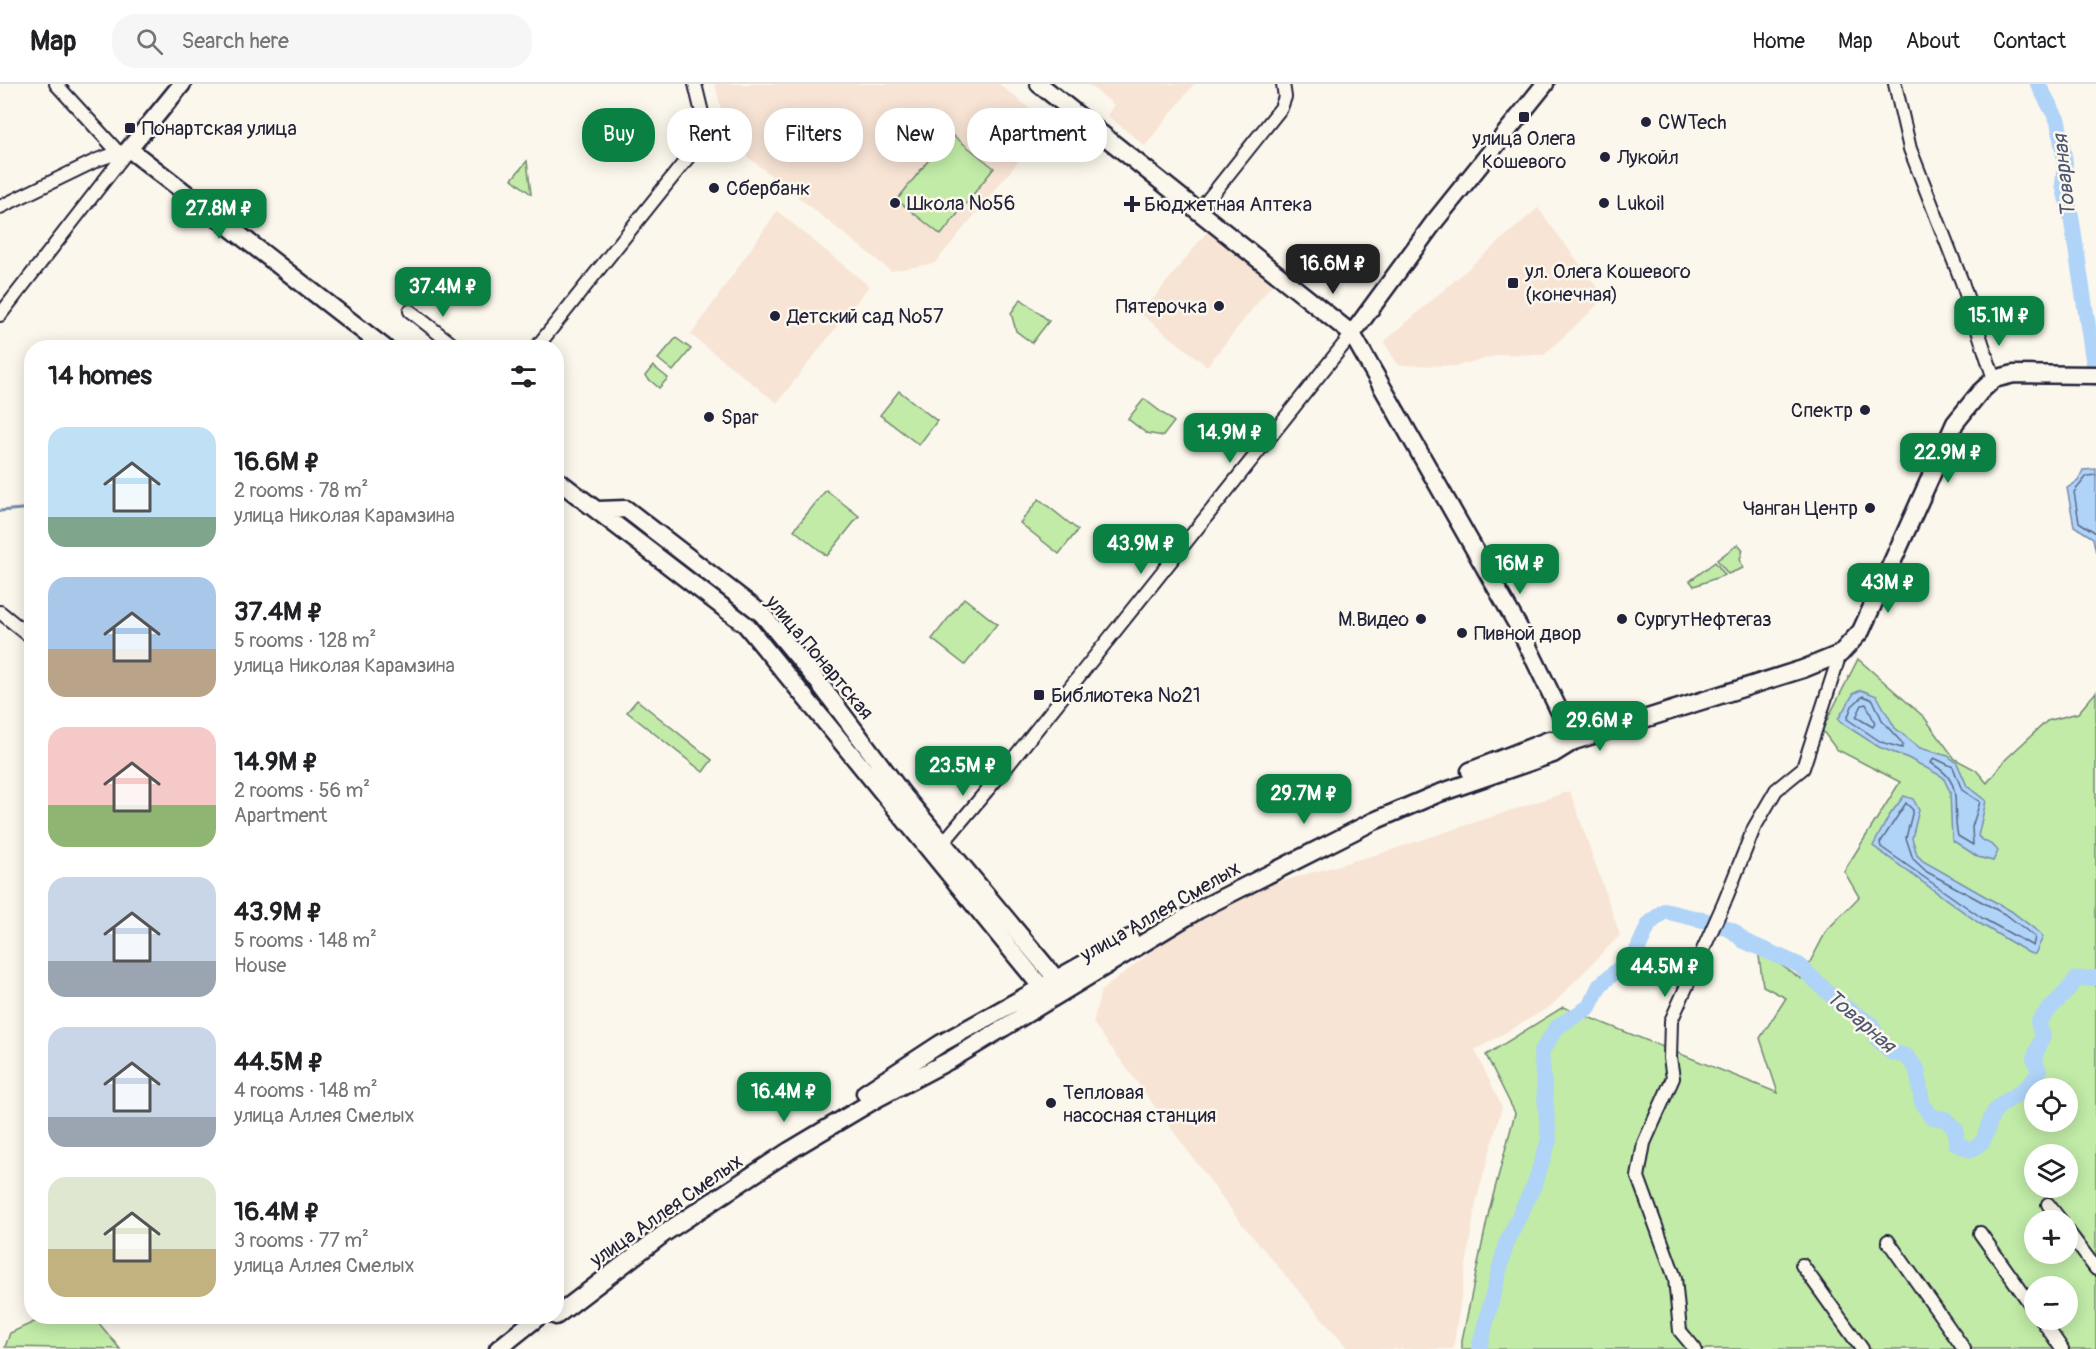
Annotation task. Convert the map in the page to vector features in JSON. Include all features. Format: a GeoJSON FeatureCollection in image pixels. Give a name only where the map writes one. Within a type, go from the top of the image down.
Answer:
{"type":"FeatureCollection","features":[{"type":"Feature","properties":{"kind":"main road"},"geometry":{"type":"LineString","coordinates":[[182,84],[124,151],[375,340]]}},
{"type":"Feature","properties":{"kind":"main road"},"geometry":{"type":"LineString","coordinates":[[1039,84],[1352,334],[1518,626],[1574,741]]}},
{"type":"Feature","properties":{"kind":"main road"},"geometry":{"type":"LineString","coordinates":[[1352,334],[1435,221],[1545,84]]}},
{"type":"Feature","properties":{"kind":"main road"},"geometry":{"type":"LineString","coordinates":[[1994,378],[2014,374],[2094,375]]}},
{"type":"Feature","properties":{"kind":"main road","name":"улица Аллея Смелых"},"geometry":{"type":"LineString","coordinates":[[564,1310],[666,1232],[721,1194],[878,1098],[952,1059],[1053,989],[1311,851],[1437,794],[1553,754],[1574,741],[1803,669],[1839,654],[1866,621],[1955,423],[1994,378]]}},
{"type":"Feature","properties":{"kind":"main road","name":"улица Понартская"},"geometry":{"type":"LineString","coordinates":[[564,485],[746,625],[898,801],[1053,989]]}},
{"type":"Feature","properties":{"kind":"main road"},"geometry":{"type":"LineString","coordinates":[[598,510],[626,509]]}},
{"type":"Feature","properties":{"kind":"main road"},"geometry":{"type":"LineString","coordinates":[[615,523],[626,509]]}},
{"type":"Feature","properties":{"kind":"main road","name":"улица Понартская"},"geometry":{"type":"LineString","coordinates":[[626,509],[762,614],[816,679],[898,801],[943,843],[1053,989]]}},
{"type":"Feature","properties":{"kind":"main road"},"geometry":{"type":"LineString","coordinates":[[564,1296],[681,1209],[939,1044],[1053,989]]}},
{"type":"Feature","properties":{"kind":"main road"},"geometry":{"type":"LineString","coordinates":[[498,1349],[529,1324]]}},
{"type":"Feature","properties":{"kind":"main road","name":"улица Аллея Смелых"},"geometry":{"type":"LineString","coordinates":[[515,1349],[546,1324]]}},
{"type":"Feature","properties":{"kind":"street"},"geometry":{"type":"LineString","coordinates":[[56,84],[124,151]]}},
{"type":"Feature","properties":{"kind":"street"},"geometry":{"type":"LineString","coordinates":[[542,340],[702,140],[703,117],[695,84]]}},
{"type":"Feature","properties":{"kind":"street"},"geometry":{"type":"LineString","coordinates":[[1199,211],[1281,108],[1285,98],[1283,84]]}},
{"type":"Feature","properties":{"kind":"street"},"geometry":{"type":"LineString","coordinates":[[1895,84],[1910,149],[1962,282],[1994,378]]}},
{"type":"Feature","properties":{"kind":"street"},"geometry":{"type":"LineString","coordinates":[[0,207],[97,160],[124,151]]}},
{"type":"Feature","properties":{"kind":"street"},"geometry":{"type":"LineString","coordinates":[[0,315],[124,151]]}},
{"type":"Feature","properties":{"kind":"street"},"geometry":{"type":"LineString","coordinates":[[410,311],[447,340]]}},
{"type":"Feature","properties":{"kind":"street"},"geometry":{"type":"LineString","coordinates":[[943,843],[1005,770],[1352,334]]}},
{"type":"Feature","properties":{"kind":"street"},"geometry":{"type":"LineString","coordinates":[[0,612],[24,632]]}},
{"type":"Feature","properties":{"kind":"street","name":"улица Аллея Смелых"},"geometry":{"type":"LineString","coordinates":[[1695,1349],[1680,1330],[1675,1278],[1638,1177],[1644,1143],[1673,1078],[1670,1058],[1671,1021],[1724,903],[1754,828],[1776,790],[1803,768],[1839,654]]}},
{"type":"Feature","properties":{"kind":"street"},"geometry":{"type":"LineString","coordinates":[[2048,1204],[2053,1210]]}},
{"type":"Feature","properties":{"kind":"street"},"geometry":{"type":"LineString","coordinates":[[1980,1233],[2024,1295]]}},
{"type":"Feature","properties":{"kind":"street"},"geometry":{"type":"LineString","coordinates":[[1888,1241],[1964,1349]]}},
{"type":"Feature","properties":{"kind":"street"},"geometry":{"type":"LineString","coordinates":[[2078,1245],[2096,1269]]}},
{"type":"Feature","properties":{"kind":"street"},"geometry":{"type":"LineString","coordinates":[[1802,1265],[1862,1349]]}},
{"type":"Feature","properties":{"kind":"street"},"geometry":{"type":"LineString","coordinates":[[2049,1330],[2062,1349]]}},
{"type":"Feature","properties":{"kind":"shaded area","name":"Школа №56"},"geometry":{"type":"Polygon","coordinates":[[[715,84],[999,84],[1029,108],[967,108],[967,162],[1018,162],[935,263],[891,271],[752,160],[752,108],[721,108],[715,84]]]}},
{"type":"Feature","properties":{"kind":"shaded area"},"geometry":{"type":"Polygon","coordinates":[[[1088,84],[1194,84],[1145,146],[1107,115],[1114,105],[1088,84]]]}},
{"type":"Feature","properties":{"kind":"shaded area"},"geometry":{"type":"Polygon","coordinates":[[[1538,208],[1605,298],[1544,355],[1503,354],[1456,366],[1398,365],[1384,342],[1538,208]]]}},
{"type":"Feature","properties":{"kind":"shaded area","name":"Детский сад №57"},"geometry":{"type":"Polygon","coordinates":[[[777,211],[869,286],[777,403],[691,335],[777,211]]]}},
{"type":"Feature","properties":{"kind":"shaded area"},"geometry":{"type":"Polygon","coordinates":[[[1210,228],[1274,282],[1207,366],[1141,314],[1210,228]]]}},
{"type":"Feature","properties":{"kind":"shaded area"},"geometry":{"type":"Polygon","coordinates":[[[1570,791],[1620,935],[1551,1006],[1475,1050],[1502,1107],[1476,1202],[1453,1349],[1348,1349],[1242,1224],[1093,1023],[1101,991],[1189,922],[1268,885],[1382,853],[1570,791]]]}},
{"type":"Feature","properties":{"kind":"green space"},"geometry":{"type":"Polygon","coordinates":[[[955,137],[967,147],[967,162],[986,162],[994,168],[941,235],[897,200],[927,162],[955,162],[955,137]]]}},
{"type":"Feature","properties":{"kind":"green space"},"geometry":{"type":"Polygon","coordinates":[[[527,161],[531,194],[512,179],[527,161]]]}},
{"type":"Feature","properties":{"kind":"green space"},"geometry":{"type":"Polygon","coordinates":[[[1021,299],[1049,321],[1032,343],[1016,331],[1011,313],[1021,299]]]}},
{"type":"Feature","properties":{"kind":"green space"},"geometry":{"type":"Polygon","coordinates":[[[676,338],[691,349],[673,371],[658,359],[676,338]]]}},
{"type":"Feature","properties":{"kind":"green space"},"geometry":{"type":"Polygon","coordinates":[[[653,366],[668,378],[659,388],[645,376],[653,366]]]}},
{"type":"Feature","properties":{"kind":"green space"},"geometry":{"type":"Polygon","coordinates":[[[899,391],[937,421],[919,445],[880,415],[899,391]]]}},
{"type":"Feature","properties":{"kind":"green space"},"geometry":{"type":"Polygon","coordinates":[[[1144,399],[1174,422],[1163,436],[1146,433],[1128,419],[1144,399]]]}},
{"type":"Feature","properties":{"kind":"green space"},"geometry":{"type":"Polygon","coordinates":[[[826,490],[859,516],[827,556],[794,530],[826,490]]]}},
{"type":"Feature","properties":{"kind":"green space"},"geometry":{"type":"Polygon","coordinates":[[[1039,499],[1078,530],[1059,554],[1020,523],[1039,499]]]}},
{"type":"Feature","properties":{"kind":"green space"},"geometry":{"type":"Polygon","coordinates":[[[1738,544],[1743,550],[1740,559],[1743,568],[1728,574],[1717,560],[1738,544]]]}},
{"type":"Feature","properties":{"kind":"green space"},"geometry":{"type":"Polygon","coordinates":[[[1715,562],[1725,575],[1694,586],[1690,581],[1715,562]]]}},
{"type":"Feature","properties":{"kind":"green space"},"geometry":{"type":"Polygon","coordinates":[[[964,598],[997,624],[965,665],[932,639],[964,598]]]}},
{"type":"Feature","properties":{"kind":"green space"},"geometry":{"type":"Polygon","coordinates":[[[1858,659],[1924,717],[1955,759],[1976,770],[1987,783],[2006,759],[2047,721],[2078,713],[2096,692],[2096,1349],[1462,1349],[1489,1211],[1515,1113],[1486,1055],[1563,1007],[1778,1093],[1760,1038],[1786,998],[1763,986],[1758,949],[1801,979],[1827,930],[1859,897],[1844,871],[1900,782],[1836,749],[1822,730],[1858,659]]]}},
{"type":"Feature","properties":{"kind":"green space"},"geometry":{"type":"Polygon","coordinates":[[[637,700],[712,760],[703,772],[627,712],[637,700]]]}},
{"type":"Feature","properties":{"kind":"green space"},"geometry":{"type":"Polygon","coordinates":[[[30,1324],[100,1324],[120,1349],[5,1347],[10,1333],[30,1324]]]}},
{"type":"Feature","properties":{"kind":"water"},"geometry":{"type":"Polygon","coordinates":[[[2096,469],[2096,553],[2093,538],[2074,526],[2067,488],[2078,481],[2083,470],[2096,469]]]}},
{"type":"Feature","properties":{"kind":"water"},"geometry":{"type":"Polygon","coordinates":[[[1861,690],[1877,696],[1895,728],[1920,748],[1948,756],[1957,763],[1967,786],[1986,801],[1978,836],[1998,851],[1993,861],[1978,857],[1952,840],[1950,792],[1943,777],[1908,758],[1879,747],[1840,722],[1838,719],[1854,693],[1861,690]]]}},
{"type":"Feature","properties":{"kind":"water"},"geometry":{"type":"Polygon","coordinates":[[[1904,796],[1913,799],[1919,810],[1912,838],[1917,855],[1923,861],[2011,911],[2041,934],[2043,937],[2035,954],[2029,953],[1979,923],[1873,846],[1889,816],[1904,796]]]}},
{"type":"Feature","properties":{"kind":"waterway","name":"Товарная"},"geometry":{"type":"LineString","coordinates":[[2038,84],[2058,121],[2065,162],[2063,185],[2071,216],[2096,378]]}},
{"type":"Feature","properties":{"kind":"waterway"},"geometry":{"type":"LineString","coordinates":[[0,511],[24,509]]}},
{"type":"Feature","properties":{"kind":"waterway","name":"Товарная"},"geometry":{"type":"LineString","coordinates":[[1479,1349],[1506,1244],[1535,1183],[1549,1140],[1541,1052],[1557,1027],[1589,1007],[1600,985],[1635,955],[1649,924],[1664,911],[1707,921]]}},
{"type":"Feature","properties":{"kind":"waterway","name":"Товарная"},"geometry":{"type":"LineString","coordinates":[[1719,925],[1733,931],[1744,941],[1799,965],[1839,1003],[1872,1025],[1877,1039],[1891,1052],[1906,1056],[1917,1069],[1922,1102],[1931,1117],[1945,1119],[1956,1130],[1956,1143],[1971,1150],[1983,1140],[1996,1110],[2028,1086],[2039,1071],[2034,1058],[2043,1036],[2038,1023],[2076,979],[2096,978]]}},
{"type":"Feature","properties":{"kind":"place","name":"улица Олега Кошевого"},"geometry":{"type":"Point","coordinates":[1524,117]}},
{"type":"Feature","properties":{"kind":"place","name":"CWTech"},"geometry":{"type":"Point","coordinates":[1646,122]}},
{"type":"Feature","properties":{"kind":"place","name":"Понартская улица"},"geometry":{"type":"Point","coordinates":[130,128]}},
{"type":"Feature","properties":{"kind":"place","name":"Лукойл"},"geometry":{"type":"Point","coordinates":[1605,157]}},
{"type":"Feature","properties":{"kind":"place","name":"Сбербанк"},"geometry":{"type":"Point","coordinates":[714,188]}},
{"type":"Feature","properties":{"kind":"place","name":"Школа №56"},"geometry":{"type":"Point","coordinates":[895,203]}},
{"type":"Feature","properties":{"kind":"place","name":"Lukoil"},"geometry":{"type":"Point","coordinates":[1604,203]}},
{"type":"Feature","properties":{"kind":"place","name":"Бюджетная Аптека"},"geometry":{"type":"Point","coordinates":[1132,204]}},
{"type":"Feature","properties":{"kind":"place","name":"ул. Олега Кошевого (конечная)"},"geometry":{"type":"Point","coordinates":[1513,283]}},
{"type":"Feature","properties":{"kind":"place","name":"Пятерочка"},"geometry":{"type":"Point","coordinates":[1219,306]}},
{"type":"Feature","properties":{"kind":"place","name":"Детский сад №57"},"geometry":{"type":"Point","coordinates":[775,316]}},
{"type":"Feature","properties":{"kind":"place","name":"Спектр"},"geometry":{"type":"Point","coordinates":[1865,410]}},
{"type":"Feature","properties":{"kind":"place","name":"Spar"},"geometry":{"type":"Point","coordinates":[709,417]}},
{"type":"Feature","properties":{"kind":"place","name":"Чанган Центр"},"geometry":{"type":"Point","coordinates":[1870,508]}},
{"type":"Feature","properties":{"kind":"place","name":"M.Видео"},"geometry":{"type":"Point","coordinates":[1421,619]}},
{"type":"Feature","properties":{"kind":"place","name":"СургутНефтегаз"},"geometry":{"type":"Point","coordinates":[1622,619]}},
{"type":"Feature","properties":{"kind":"place","name":"Пивной двор"},"geometry":{"type":"Point","coordinates":[1462,633]}},
{"type":"Feature","properties":{"kind":"place","name":"Библиотека №21"},"geometry":{"type":"Point","coordinates":[1039,695]}},
{"type":"Feature","properties":{"kind":"place","name":"Тепловая насосная станция"},"geometry":{"type":"Point","coordinates":[1051,1103]}}]}
